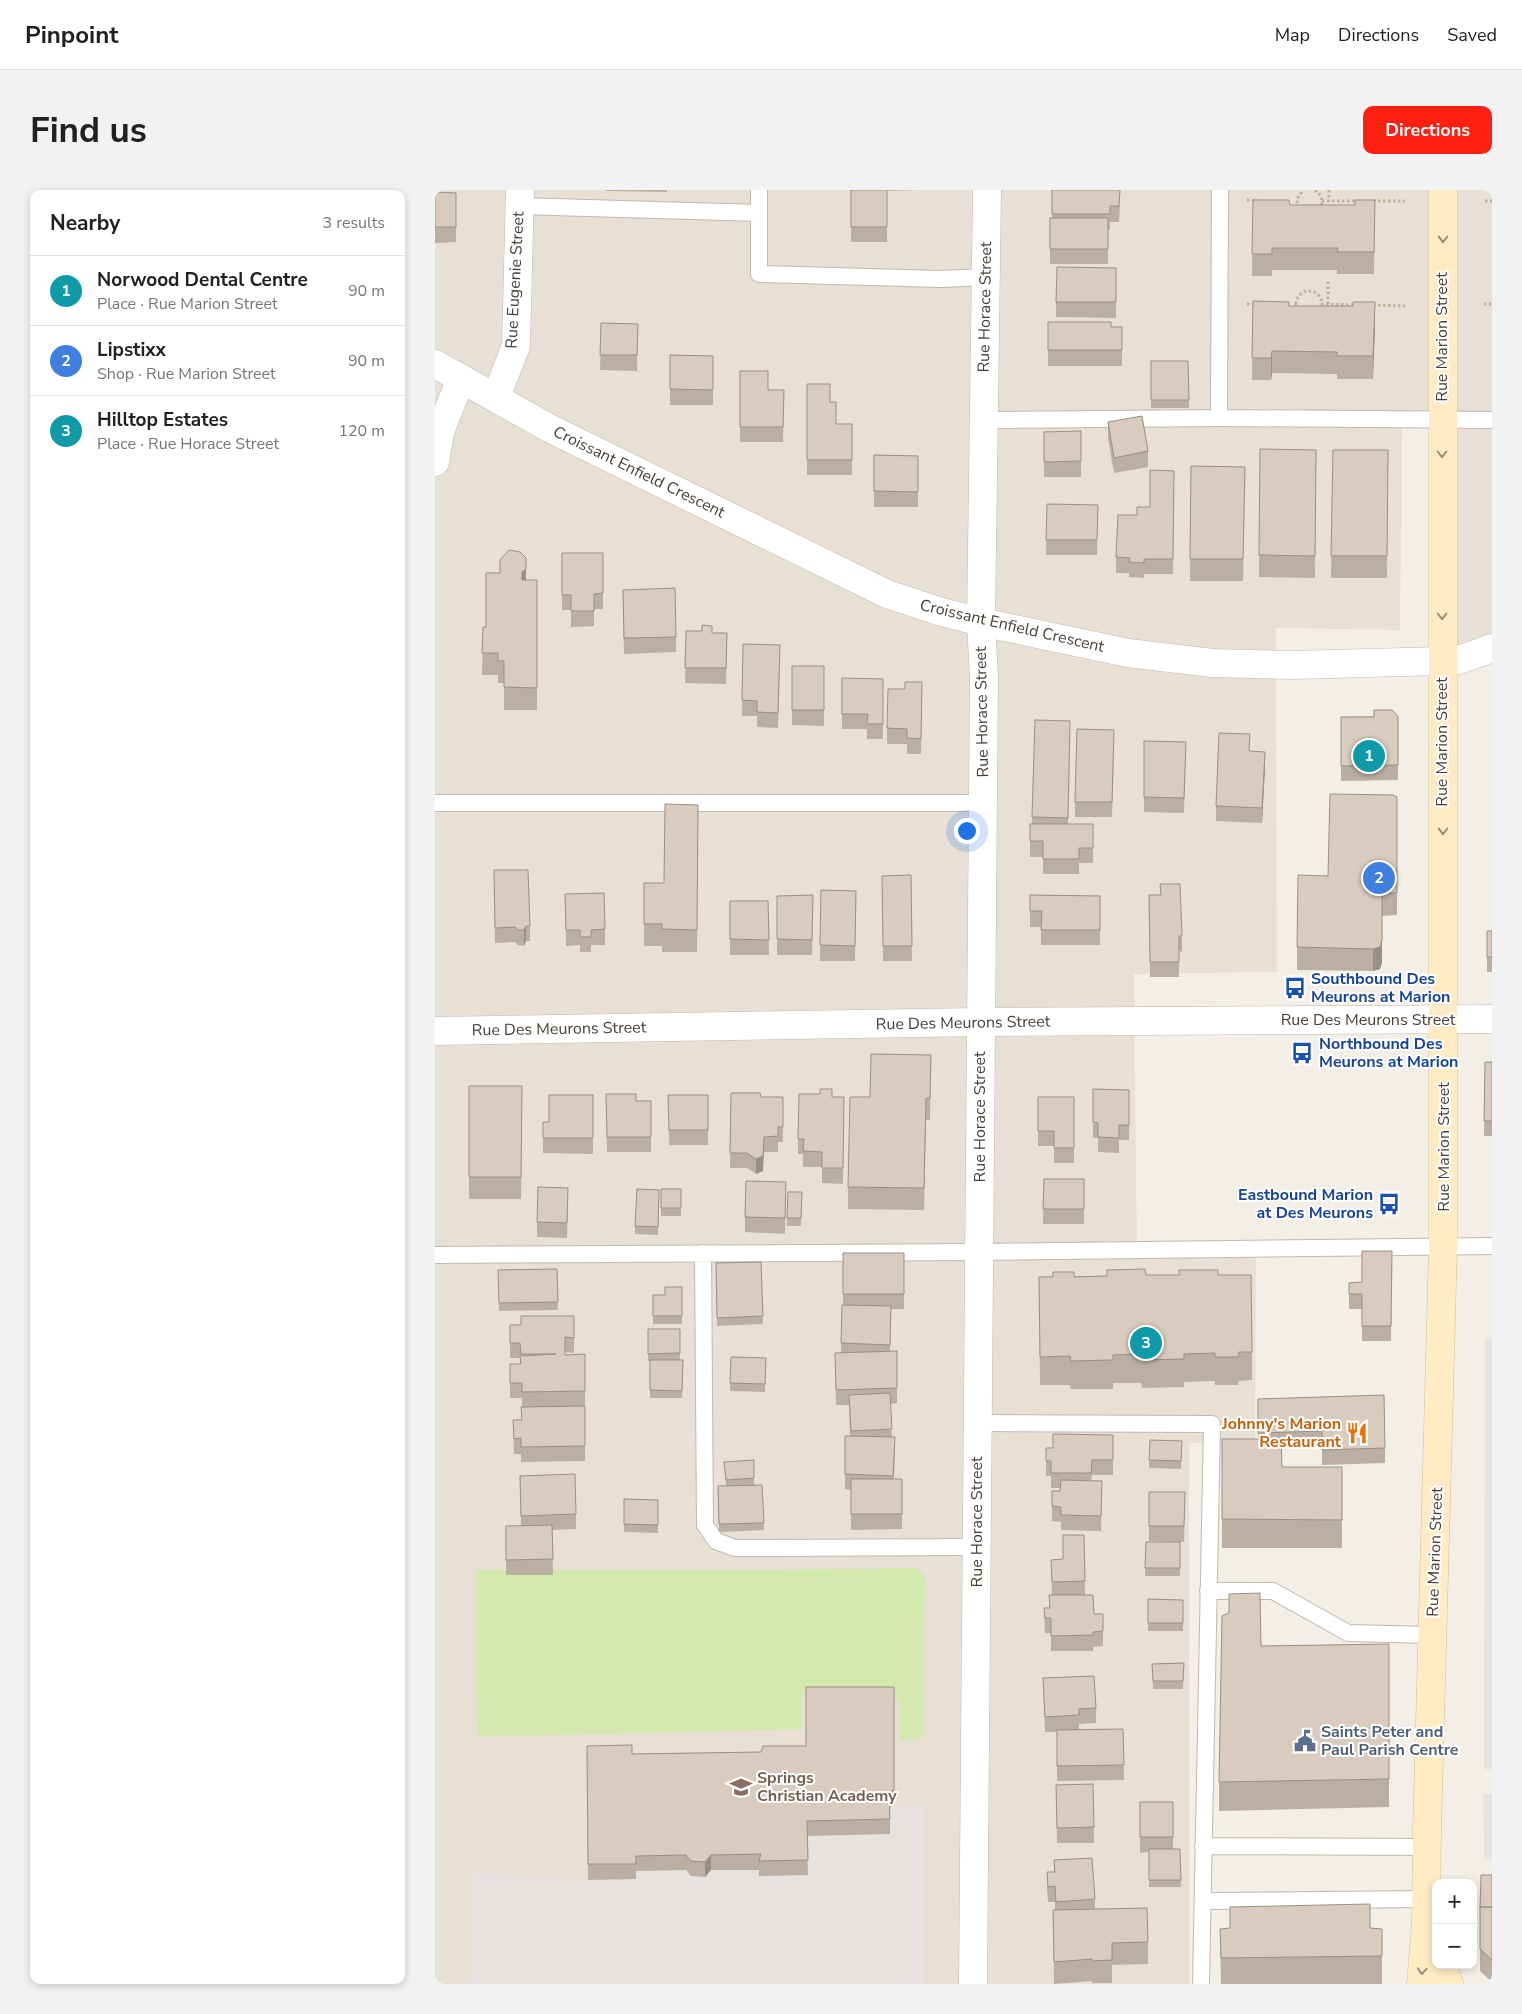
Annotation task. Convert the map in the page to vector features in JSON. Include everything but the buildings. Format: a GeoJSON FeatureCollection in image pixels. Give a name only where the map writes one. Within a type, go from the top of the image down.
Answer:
{"type":"FeatureCollection","features":[{"type":"Feature","properties":{"kind":"main road","name":"Rue Marion Street"},"geometry":{"type":"LineString","coordinates":[[1421,1984],[1426,1910],[1443,1247],[1443,190]]}},
{"type":"Feature","properties":{"kind":"main road"},"geometry":{"type":"LineString","coordinates":[[1426,1910],[1432,1933]]}},
{"type":"Feature","properties":{"kind":"main road"},"geometry":{"type":"LineString","coordinates":[[1443,1969],[1449,1984]]}},
{"type":"Feature","properties":{"kind":"street","name":"Rue Horace Street"},"geometry":{"type":"LineString","coordinates":[[973,1984],[984,678],[981,622],[987,190]]}},
{"type":"Feature","properties":{"kind":"street","name":"Rue Eugenie Street"},"geometry":{"type":"LineString","coordinates":[[496,397],[516,346],[519,198]]}},
{"type":"Feature","properties":{"kind":"street","name":"Croissant Enfield Crescent"},"geometry":{"type":"LineString","coordinates":[[435,364],[549,428],[887,594],[981,622],[1128,653],[1212,663],[1294,665],[1442,661],[1459,660],[1492,648]]}},
{"type":"Feature","properties":{"kind":"street"},"geometry":{"type":"LineString","coordinates":[[435,462],[440,432],[461,378]]}},
{"type":"Feature","properties":{"kind":"street","name":"Rue Des Meurons Street"},"geometry":{"type":"LineString","coordinates":[[435,1031],[980,1022],[1492,1019]]}},
{"type":"Feature","properties":{"kind":"lane"},"geometry":{"type":"LineString","coordinates":[[759,190],[759,274],[941,279],[985,277]]}},
{"type":"Feature","properties":{"kind":"lane"},"geometry":{"type":"LineString","coordinates":[[1219,418],[1220,190]]}},
{"type":"Feature","properties":{"kind":"lane"},"geometry":{"type":"LineString","coordinates":[[519,198],[759,213]]}},
{"type":"Feature","properties":{"kind":"lane"},"geometry":{"type":"LineString","coordinates":[[984,420],[1219,418],[1492,420]]}},
{"type":"Feature","properties":{"kind":"lane"},"geometry":{"type":"LineString","coordinates":[[435,803],[983,803]]}},
{"type":"Feature","properties":{"kind":"lane"},"geometry":{"type":"LineString","coordinates":[[435,1254],[979,1252],[1492,1246]]}},
{"type":"Feature","properties":{"kind":"lane"},"geometry":{"type":"LineString","coordinates":[[703,1253],[705,1525],[716,1541],[735,1548],[976,1546]]}},
{"type":"Feature","properties":{"kind":"lane"},"geometry":{"type":"LineString","coordinates":[[977,1423],[1212,1424],[1201,1984]]}},
{"type":"Feature","properties":{"kind":"lane"},"geometry":{"type":"LineString","coordinates":[[1209,1592],[1273,1591],[1348,1632],[1432,1635]]}},
{"type":"Feature","properties":{"kind":"lane"},"geometry":{"type":"LineString","coordinates":[[1203,1846],[1427,1846]]}},
{"type":"Feature","properties":{"kind":"lane"},"geometry":{"type":"LineString","coordinates":[[1203,1901],[1426,1910]]}},
{"type":"Feature","properties":{"kind":"path"},"geometry":{"type":"LineString","coordinates":[[1301,211],[1297,201],[1298,196],[1303,190]]}},
{"type":"Feature","properties":{"kind":"path"},"geometry":{"type":"LineString","coordinates":[[1315,190],[1319,193],[1322,202],[1322,205],[1316,212]]}},
{"type":"Feature","properties":{"kind":"path"},"geometry":{"type":"LineString","coordinates":[[1329,190],[1329,201]]}},
{"type":"Feature","properties":{"kind":"path"},"geometry":{"type":"LineString","coordinates":[[1247,200],[1264,201]]}},
{"type":"Feature","properties":{"kind":"path"},"geometry":{"type":"LineString","coordinates":[[1290,201],[1297,201]]}},
{"type":"Feature","properties":{"kind":"path"},"geometry":{"type":"LineString","coordinates":[[1322,202],[1405,201]]}},
{"type":"Feature","properties":{"kind":"path"},"geometry":{"type":"LineString","coordinates":[[1485,201],[1492,201]]}},
{"type":"Feature","properties":{"kind":"path"},"geometry":{"type":"LineString","coordinates":[[1328,282],[1328,304]]}},
{"type":"Feature","properties":{"kind":"path"},"geometry":{"type":"LineString","coordinates":[[1308,292],[1319,296],[1321,304],[1319,312],[1308,317],[1300,314],[1296,304],[1300,295],[1308,292]]}},
{"type":"Feature","properties":{"kind":"path"},"geometry":{"type":"LineString","coordinates":[[1247,304],[1264,304]]}},
{"type":"Feature","properties":{"kind":"path"},"geometry":{"type":"LineString","coordinates":[[1289,304],[1296,304]]}},
{"type":"Feature","properties":{"kind":"path"},"geometry":{"type":"LineString","coordinates":[[1321,304],[1357,305]]}},
{"type":"Feature","properties":{"kind":"path"},"geometry":{"type":"LineString","coordinates":[[1484,304],[1492,304]]}},
{"type":"Feature","properties":{"kind":"path"},"geometry":{"type":"LineString","coordinates":[[1366,305],[1405,306]]}},
{"type":"Feature","properties":{"kind":"shaded area"},"geometry":{"type":"Polygon","coordinates":[[[435,190],[1492,190],[1492,420],[1402,420],[1400,630],[1276,628],[1277,972],[1134,974],[1137,1257],[1256,1255],[1255,1443],[1189,1443],[1189,1984],[435,1984],[435,190]]]}},
{"type":"Feature","properties":{"kind":"shaded area"},"geometry":{"type":"Polygon","coordinates":[[[1454,429],[1492,429],[1492,637],[1453,649],[1454,429]]]}},
{"type":"Feature","properties":{"kind":"shaded area"},"geometry":{"type":"Polygon","coordinates":[[[1485,1340],[1492,1340],[1492,1769],[1484,1769],[1485,1340]]]}},
{"type":"Feature","properties":{"kind":"shaded area"},"geometry":{"type":"Polygon","coordinates":[[[1483,1794],[1492,1794],[1492,1859],[1484,1859],[1483,1794]]]}},
{"type":"Feature","properties":{"kind":"shaded area"},"geometry":{"type":"Polygon","coordinates":[[[923,1803],[924,1984],[470,1984],[471,1874],[588,1880],[636,1879],[636,1871],[686,1870],[704,1877],[711,1870],[761,1870],[760,1876],[808,1875],[806,1836],[890,1834],[889,1807],[923,1803]]]}},
{"type":"Feature","properties":{"kind":"green space"},"geometry":{"type":"Polygon","coordinates":[[[917,1568],[925,1576],[923,1739],[900,1740],[899,1699],[801,1694],[801,1729],[477,1737],[476,1570],[917,1568]]]}},
{"type":"Feature","properties":{"kind":"place","name":"Norwood Dental Centre"},"geometry":{"type":"Point","coordinates":[1369,756]}},
{"type":"Feature","properties":{"kind":"place","name":"Lipstixx"},"geometry":{"type":"Point","coordinates":[1379,878]}},
{"type":"Feature","properties":{"kind":"place","name":"Southbound Des Meurons at Marion"},"geometry":{"type":"Point","coordinates":[1295,988]}},
{"type":"Feature","properties":{"kind":"place","name":"Northbound Des Meurons at Marion"},"geometry":{"type":"Point","coordinates":[1302,1053]}},
{"type":"Feature","properties":{"kind":"place","name":"Eastbound Marion at Des Meurons"},"geometry":{"type":"Point","coordinates":[1389,1204]}},
{"type":"Feature","properties":{"kind":"place","name":"Hilltop Estates"},"geometry":{"type":"Point","coordinates":[1146,1343]}},
{"type":"Feature","properties":{"kind":"place","name":"Johnny's Marion Restaurant"},"geometry":{"type":"Point","coordinates":[1357,1433]}},
{"type":"Feature","properties":{"kind":"place","name":"Saints Peter and Paul Parish Centre"},"geometry":{"type":"Point","coordinates":[1305,1741]}},
{"type":"Feature","properties":{"kind":"place","name":"Springs Christian Academy"},"geometry":{"type":"Point","coordinates":[741,1787]}}]}
